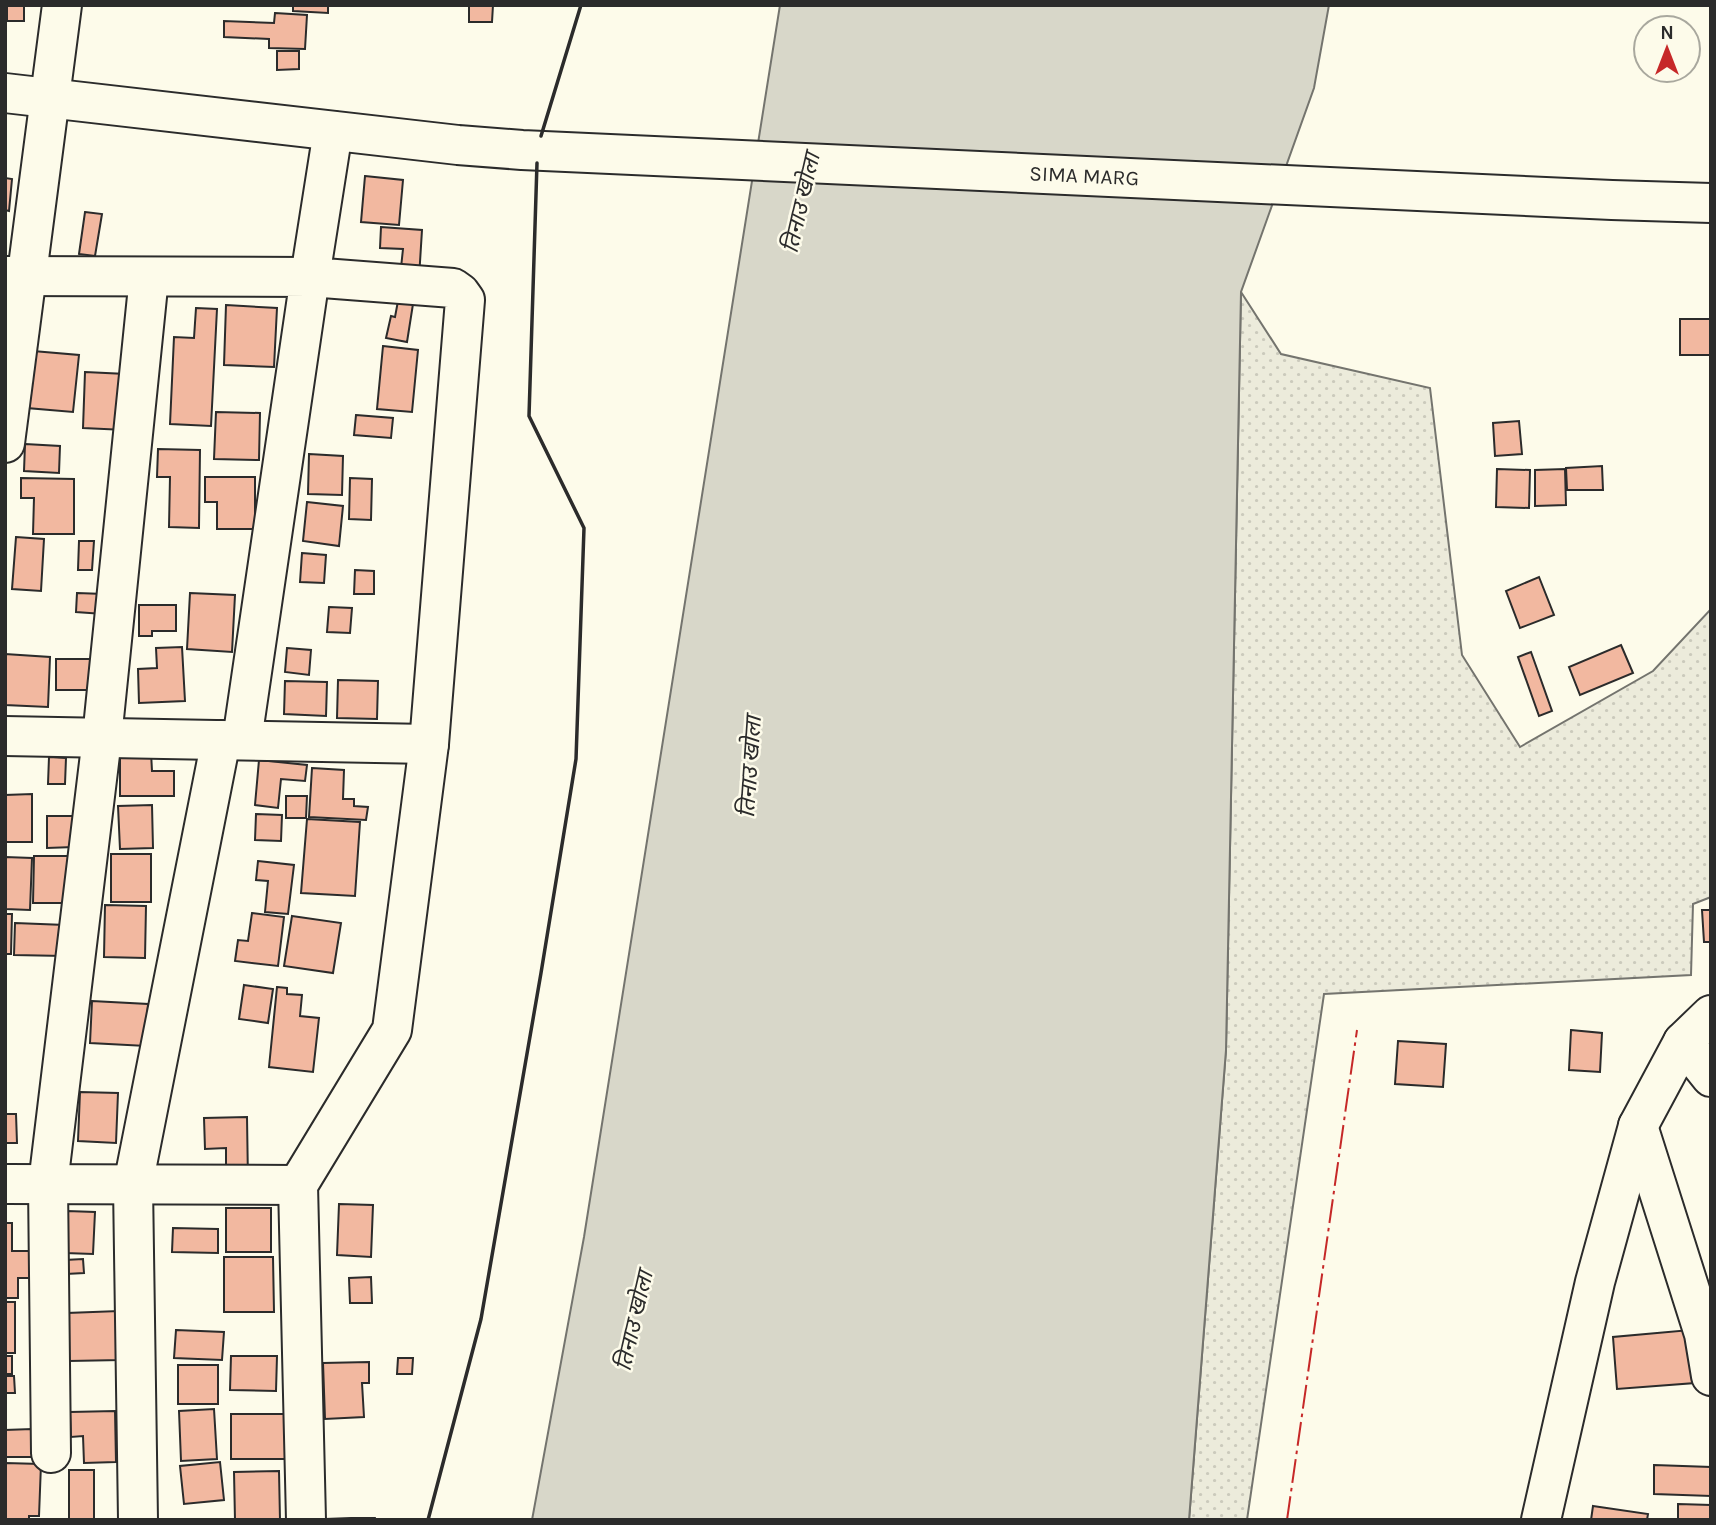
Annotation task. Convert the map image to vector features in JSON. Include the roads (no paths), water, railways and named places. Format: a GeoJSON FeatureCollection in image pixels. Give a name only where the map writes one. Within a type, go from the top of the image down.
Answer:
{"type":"FeatureCollection","features":[{"type":"Feature","properties":{"kind":"street"},"geometry":{"type":"LineString","coordinates":[[5,443],[16,276],[49,99],[62,5]]}},
{"type":"Feature","properties":{"kind":"street","name":"SIMA MARG"},"geometry":{"type":"LineString","coordinates":[[5,93],[522,150],[1695,203]]}},
{"type":"Feature","properties":{"kind":"street"},"geometry":{"type":"LineString","coordinates":[[138,1520],[133,1185],[231,740],[333,131]]}},
{"type":"Feature","properties":{"kind":"street"},"geometry":{"type":"LineString","coordinates":[[16,276],[310,277],[453,288],[465,300],[429,744],[392,1030],[298,1185],[306,1520]]}},
{"type":"Feature","properties":{"kind":"street"},"geometry":{"type":"LineString","coordinates":[[51,1453],[48,1184],[102,738],[149,277]]}},
{"type":"Feature","properties":{"kind":"street"},"geometry":{"type":"LineString","coordinates":[[5,736],[429,744]]}},
{"type":"Feature","properties":{"kind":"street"},"geometry":{"type":"LineString","coordinates":[[1542,1518],[1595,1282],[1637,1126],[1683,1042],[1711,1015]]}},
{"type":"Feature","properties":{"kind":"street"},"geometry":{"type":"LineString","coordinates":[[1683,1042],[1711,1077]]}},
{"type":"Feature","properties":{"kind":"street"},"geometry":{"type":"LineString","coordinates":[[1637,1126],[1704,1334],[1711,1376]]}},
{"type":"Feature","properties":{"kind":"street"},"geometry":{"type":"LineString","coordinates":[[5,1184],[298,1185]]}},
{"type":"Feature","properties":{"kind":"water","name":"तिनाउ खोला"},"geometry":{"type":"Polygon","coordinates":[[[780,5],[1329,5],[1314,88],[1241,292],[1226,1050],[1189,1520],[532,1520],[584,1237],[780,5]]]}}]}
